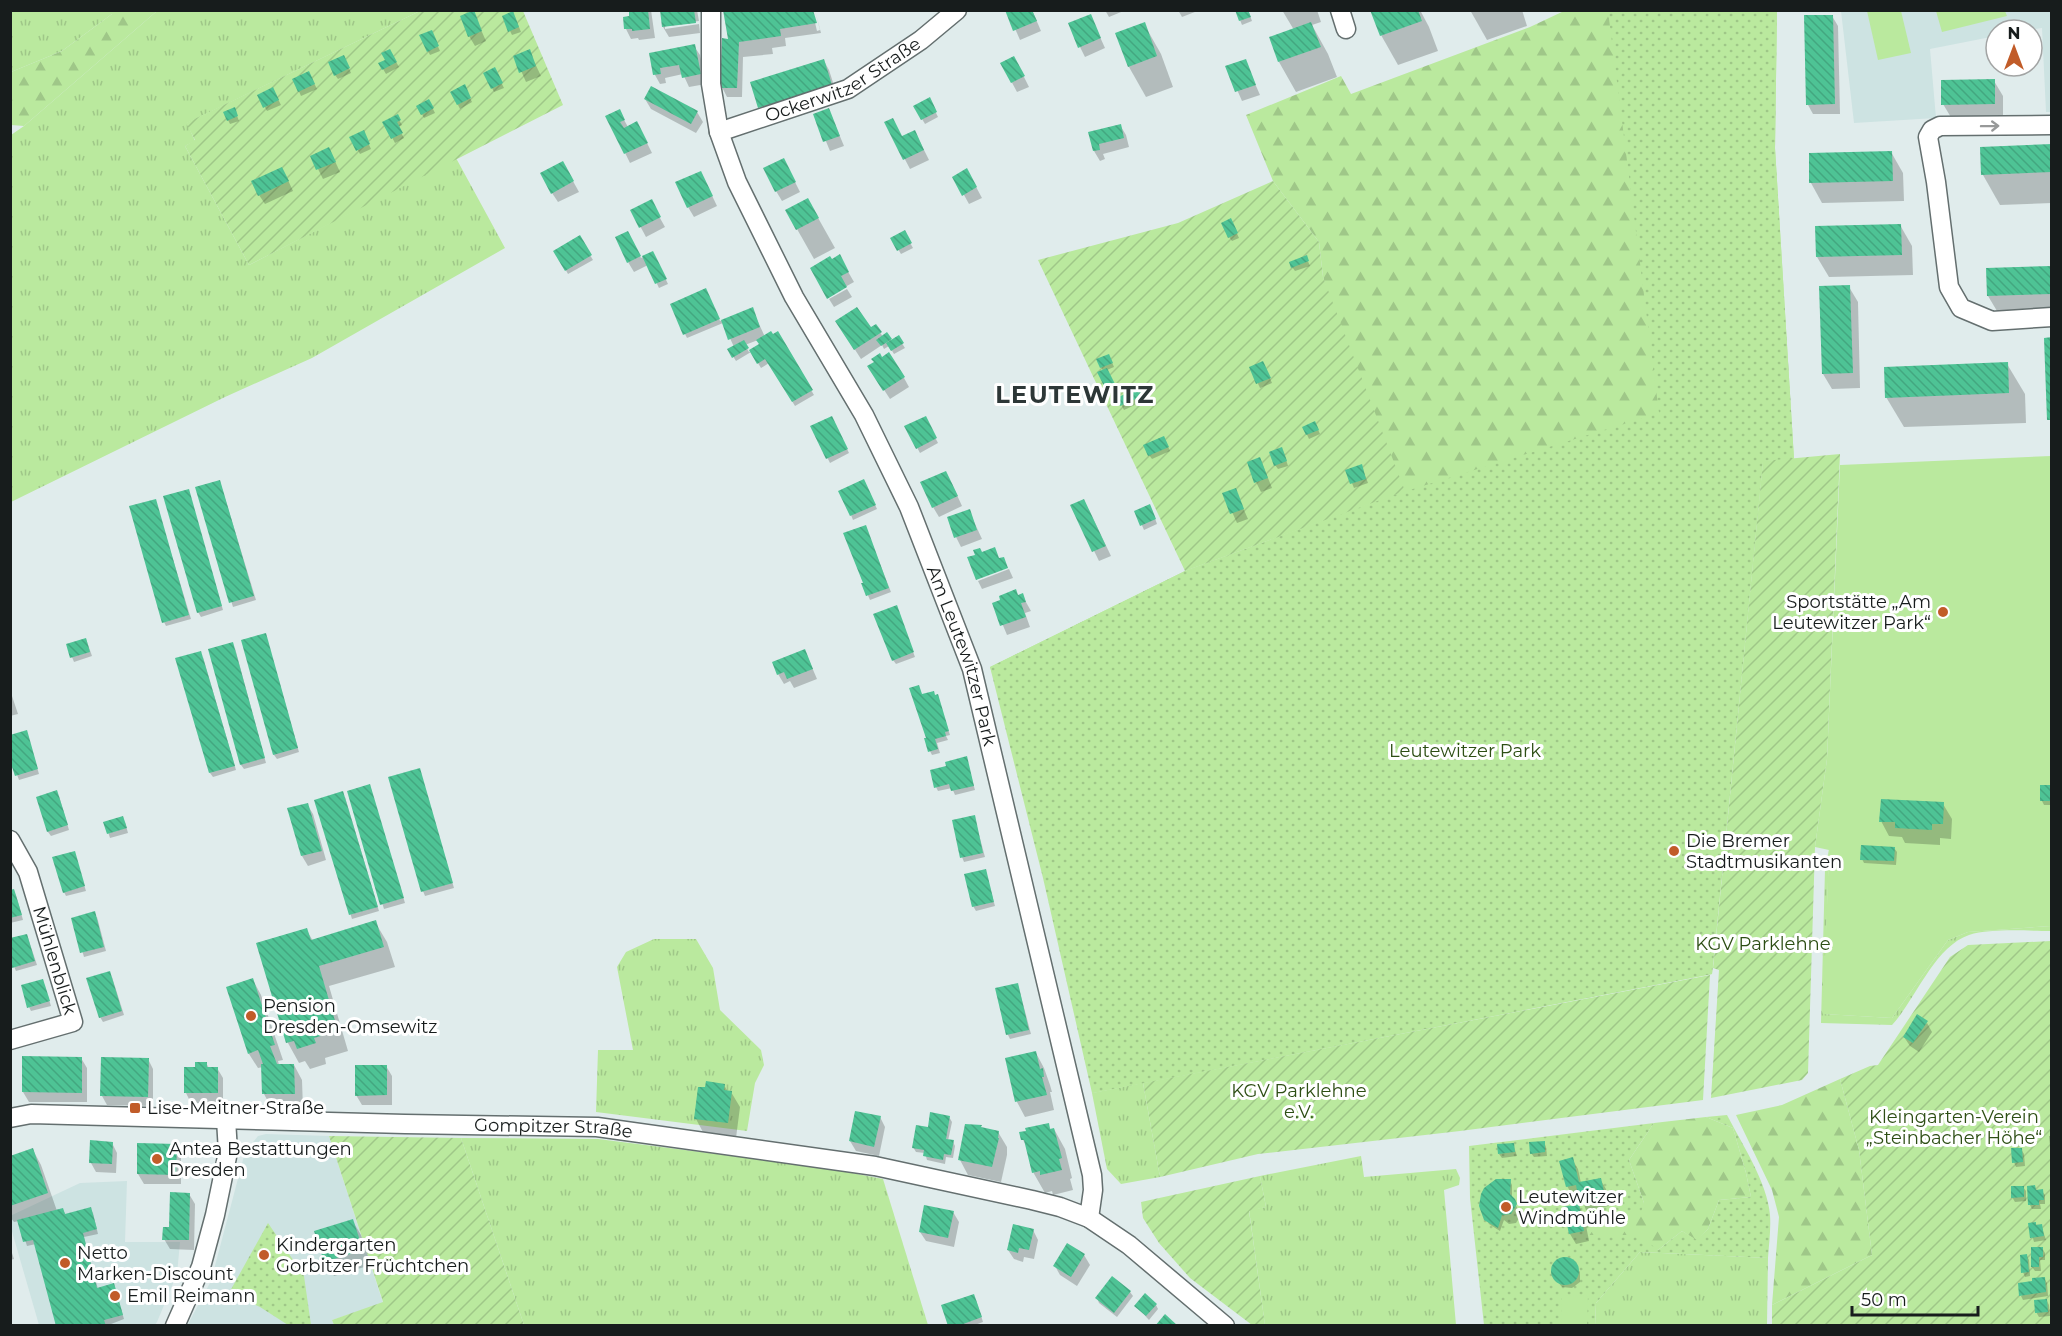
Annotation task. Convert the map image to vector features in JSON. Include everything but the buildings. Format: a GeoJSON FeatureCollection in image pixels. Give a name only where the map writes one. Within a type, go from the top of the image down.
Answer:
{"type":"FeatureCollection","features":[{"type":"Feature","properties":{"kind":"street","name":"Am Leutewitzer Park"},"geometry":{"type":"LineString","coordinates":[[711,10],[711,84],[719,132],[737,182],[794,297],[864,415],[909,507],[972,669],[1092,1175],[1093,1190],[1089,1218]]}},
{"type":"Feature","properties":{"kind":"street","name":"Ockerwitzer Straße"},"geometry":{"type":"LineString","coordinates":[[719,132],[848,89],[921,40],[957,10]]}},
{"type":"Feature","properties":{"kind":"street"},"geometry":{"type":"LineString","coordinates":[[1340,10],[1346,29]]}},
{"type":"Feature","properties":{"kind":"street"},"geometry":{"type":"LineString","coordinates":[[2052,125],[1940,126],[1932,130],[1928,137],[1949,287],[1961,308],[1992,321],[2052,317]]}},
{"type":"Feature","properties":{"kind":"street","name":"Mühlenblick"},"geometry":{"type":"LineString","coordinates":[[10,840],[28,872],[73,1022],[10,1040]]}},
{"type":"Feature","properties":{"kind":"street","name":"Gompitzer Straße"},"geometry":{"type":"LineString","coordinates":[[10,1118],[31,1114],[565,1126],[620,1130],[875,1166],[1032,1200],[1089,1218],[1129,1245],[1225,1326]]}},
{"type":"Feature","properties":{"kind":"street"},"geometry":{"type":"LineString","coordinates":[[175,1326],[201,1267],[215,1215],[228,1152],[226,1119]]}},
{"type":"Feature","properties":{"kind":"shaded area"},"geometry":{"type":"Polygon","coordinates":[[[1841,11],[2051,11],[2051,112],[2046,112],[2044,18],[1984,18],[1984,38],[1930,49],[1936,118],[1854,123],[1841,11]]]}},
{"type":"Feature","properties":{"kind":"shaded area","name":"Kindergarten Gorbitzer Früchtchen"},"geometry":{"type":"Polygon","coordinates":[[[266,1134],[329,1136],[383,1303],[332,1320],[334,1325],[187,1326],[211,1281],[245,1152],[258,1136],[266,1134]]]}},
{"type":"Feature","properties":{"kind":"shaded area"},"geometry":{"type":"Polygon","coordinates":[[[127,1181],[125,1242],[180,1242],[177,1274],[157,1322],[154,1326],[39,1325],[11,1228],[10,1216],[80,1183],[127,1181]]]}},
{"type":"Feature","properties":{"kind":"green space"},"geometry":{"type":"Polygon","coordinates":[[[11,11],[112,11],[112,14],[62,51],[11,72],[11,11]]]}},
{"type":"Feature","properties":{"kind":"green space"},"geometry":{"type":"Polygon","coordinates":[[[112,11],[157,11],[24,126],[11,125],[11,72],[62,51],[112,14],[112,11]]]}},
{"type":"Feature","properties":{"kind":"green space"},"geometry":{"type":"Polygon","coordinates":[[[157,11],[420,11],[187,123],[195,141],[185,146],[249,265],[456,158],[505,248],[312,358],[225,397],[11,502],[11,135],[157,11]]]}},
{"type":"Feature","properties":{"kind":"green space"},"geometry":{"type":"Polygon","coordinates":[[[420,11],[523,11],[563,105],[249,265],[185,146],[195,140],[186,123],[420,11]]]}},
{"type":"Feature","properties":{"kind":"green space","name":"Leutewitzer Park"},"geometry":{"type":"Polygon","coordinates":[[[1564,11],[1777,11],[1775,148],[1794,459],[1763,461],[1712,974],[1092,1093],[1127,1061],[990,667],[1185,571],[1387,497],[1323,277],[1319,242],[1273,181],[1246,115],[1341,76],[1351,94],[1530,27],[1564,11]]]}},
{"type":"Feature","properties":{"kind":"green space","name":"Leutewitzer Park"},"geometry":{"type":"Polygon","coordinates":[[[1608,11],[1777,11],[1775,148],[1794,459],[1763,461],[1712,974],[1092,1093],[1043,878],[990,667],[1185,571],[1387,497],[1659,413],[1608,11]]]}},
{"type":"Feature","properties":{"kind":"green space"},"geometry":{"type":"Polygon","coordinates":[[[1867,11],[1901,11],[1911,53],[1878,60],[1867,11]]]}},
{"type":"Feature","properties":{"kind":"green space"},"geometry":{"type":"Polygon","coordinates":[[[1936,11],[2005,11],[2007,16],[1984,18],[1984,22],[1942,32],[1936,11]]]}},
{"type":"Feature","properties":{"kind":"green space"},"geometry":{"type":"Polygon","coordinates":[[[1273,181],[1319,242],[1323,277],[1405,491],[1185,571],[1038,260],[1178,223],[1273,181]]]}},
{"type":"Feature","properties":{"kind":"green space","name":"KGV Parklehne"},"geometry":{"type":"Polygon","coordinates":[[[1840,454],[1827,759],[1815,847],[1808,1073],[1802,1080],[1711,1098],[1719,970],[1713,968],[1763,461],[1840,454]]]}},
{"type":"Feature","properties":{"kind":"green space","name":"Sportstätte „Am Leutewitzer Park“"},"geometry":{"type":"Polygon","coordinates":[[[2051,456],[2051,926],[1968,932],[1948,940],[1892,1018],[1823,1014],[1829,850],[1815,847],[1827,759],[1840,465],[2051,456]]]}},
{"type":"Feature","properties":{"kind":"green space"},"geometry":{"type":"Polygon","coordinates":[[[1829,849],[1824,1014],[1892,1018],[1948,940],[1968,932],[2051,926],[2051,931],[1988,931],[1969,935],[1957,941],[1936,962],[1892,1025],[1821,1023],[1825,869],[1829,849]]]}},
{"type":"Feature","properties":{"kind":"green space"},"geometry":{"type":"Polygon","coordinates":[[[654,939],[696,939],[713,968],[720,1010],[761,1050],[764,1065],[755,1083],[747,1131],[596,1112],[598,1050],[633,1050],[617,967],[626,952],[654,939]]]}},
{"type":"Feature","properties":{"kind":"green space","name":"Kleingarten-Verein „Steinbacher Höhe“"},"geometry":{"type":"Polygon","coordinates":[[[2051,941],[2051,1325],[1772,1326],[1772,1305],[1872,1255],[1859,1150],[1840,1079],[1870,1066],[1878,1065],[1950,957],[1968,945],[2051,941]]]}},
{"type":"Feature","properties":{"kind":"green space"},"geometry":{"type":"Polygon","coordinates":[[[1710,975],[1703,1100],[1258,1154],[1160,1177],[1143,1083],[1710,975]]]}},
{"type":"Feature","properties":{"kind":"green space"},"geometry":{"type":"Polygon","coordinates":[[[1840,1079],[1859,1150],[1872,1255],[1772,1305],[1779,1217],[1772,1190],[1736,1115],[1782,1105],[1840,1079]]]}},
{"type":"Feature","properties":{"kind":"green space"},"geometry":{"type":"Polygon","coordinates":[[[1143,1083],[1160,1177],[1121,1184],[1107,1169],[1092,1093],[1143,1083]]]}},
{"type":"Feature","properties":{"kind":"green space"},"geometry":{"type":"Polygon","coordinates":[[[1727,1115],[1753,1164],[1768,1202],[1770,1236],[1768,1258],[1640,1252],[1596,1303],[1595,1325],[1484,1325],[1470,1198],[1469,1146],[1654,1123],[1629,1160],[1644,1203],[1641,1212],[1607,1216],[1589,1235],[1639,1235],[1658,1250],[1682,1231],[1697,1240],[1708,1229],[1719,1200],[1751,1197],[1733,1128],[1706,1117],[1727,1115]]]}},
{"type":"Feature","properties":{"kind":"green space"},"geometry":{"type":"Polygon","coordinates":[[[1706,1117],[1733,1128],[1751,1197],[1719,1200],[1708,1229],[1697,1241],[1682,1231],[1658,1250],[1588,1235],[1607,1216],[1644,1203],[1629,1160],[1654,1123],[1706,1117]]]}},
{"type":"Feature","properties":{"kind":"green space"},"geometry":{"type":"Polygon","coordinates":[[[329,1136],[461,1138],[524,1325],[334,1325],[332,1320],[383,1302],[329,1136]]]}},
{"type":"Feature","properties":{"kind":"green space"},"geometry":{"type":"Polygon","coordinates":[[[461,1138],[598,1139],[826,1168],[883,1179],[928,1325],[524,1325],[461,1138]]]}},
{"type":"Feature","properties":{"kind":"green space"},"geometry":{"type":"Polygon","coordinates":[[[1361,1156],[1364,1177],[1456,1169],[1460,1178],[1459,1185],[1444,1190],[1456,1325],[1265,1325],[1249,1210],[1266,1207],[1260,1176],[1361,1156]]]}},
{"type":"Feature","properties":{"kind":"green space","name":"KGV Parklehne e.V."},"geometry":{"type":"Polygon","coordinates":[[[1260,1176],[1266,1207],[1249,1211],[1265,1325],[1252,1325],[1190,1278],[1159,1243],[1143,1218],[1141,1202],[1260,1176]]]}},
{"type":"Feature","properties":{"kind":"green space"},"geometry":{"type":"Polygon","coordinates":[[[268,1223],[304,1276],[311,1325],[288,1325],[260,1307],[229,1293],[268,1223]]]}},
{"type":"Feature","properties":{"kind":"green space"},"geometry":{"type":"Polygon","coordinates":[[[1640,1252],[1768,1258],[1767,1325],[1595,1326],[1596,1303],[1640,1252]]]}},
{"type":"Feature","properties":{"kind":"green space"},"geometry":{"type":"Polygon","coordinates":[[[1562,1295],[1588,1296],[1587,1325],[1561,1325],[1562,1295]]]}},
{"type":"Feature","properties":{"kind":"place","name":"Sportstätte „Am Leutewitzer Park“"},"geometry":{"type":"Point","coordinates":[1943,612]}},
{"type":"Feature","properties":{"kind":"place","name":"Die Bremer Stadtmusikanten"},"geometry":{"type":"Point","coordinates":[1674,851]}},
{"type":"Feature","properties":{"kind":"place","name":"Pension Dresden-Omsewitz"},"geometry":{"type":"Point","coordinates":[251,1016]}},
{"type":"Feature","properties":{"kind":"place","name":"Lise-Meitner-Straße"},"geometry":{"type":"Point","coordinates":[135,1108]}},
{"type":"Feature","properties":{"kind":"place","name":"Antea Bestattungen Dresden"},"geometry":{"type":"Point","coordinates":[157,1159]}},
{"type":"Feature","properties":{"kind":"place","name":"Leutewitzer Windmühle"},"geometry":{"type":"Point","coordinates":[1506,1207]}},
{"type":"Feature","properties":{"kind":"place","name":"Kindergarten Gorbitzer Früchtchen"},"geometry":{"type":"Point","coordinates":[264,1255]}},
{"type":"Feature","properties":{"kind":"place","name":"Netto Marken-Discount"},"geometry":{"type":"Point","coordinates":[65,1263]}},
{"type":"Feature","properties":{"kind":"place","name":"Emil Reimann"},"geometry":{"type":"Point","coordinates":[115,1296]}},
{"type":"Feature","properties":{"kind":"district","name":"LEUTEWITZ"},"geometry":{"type":"Point","coordinates":[1075,394]}}]}
